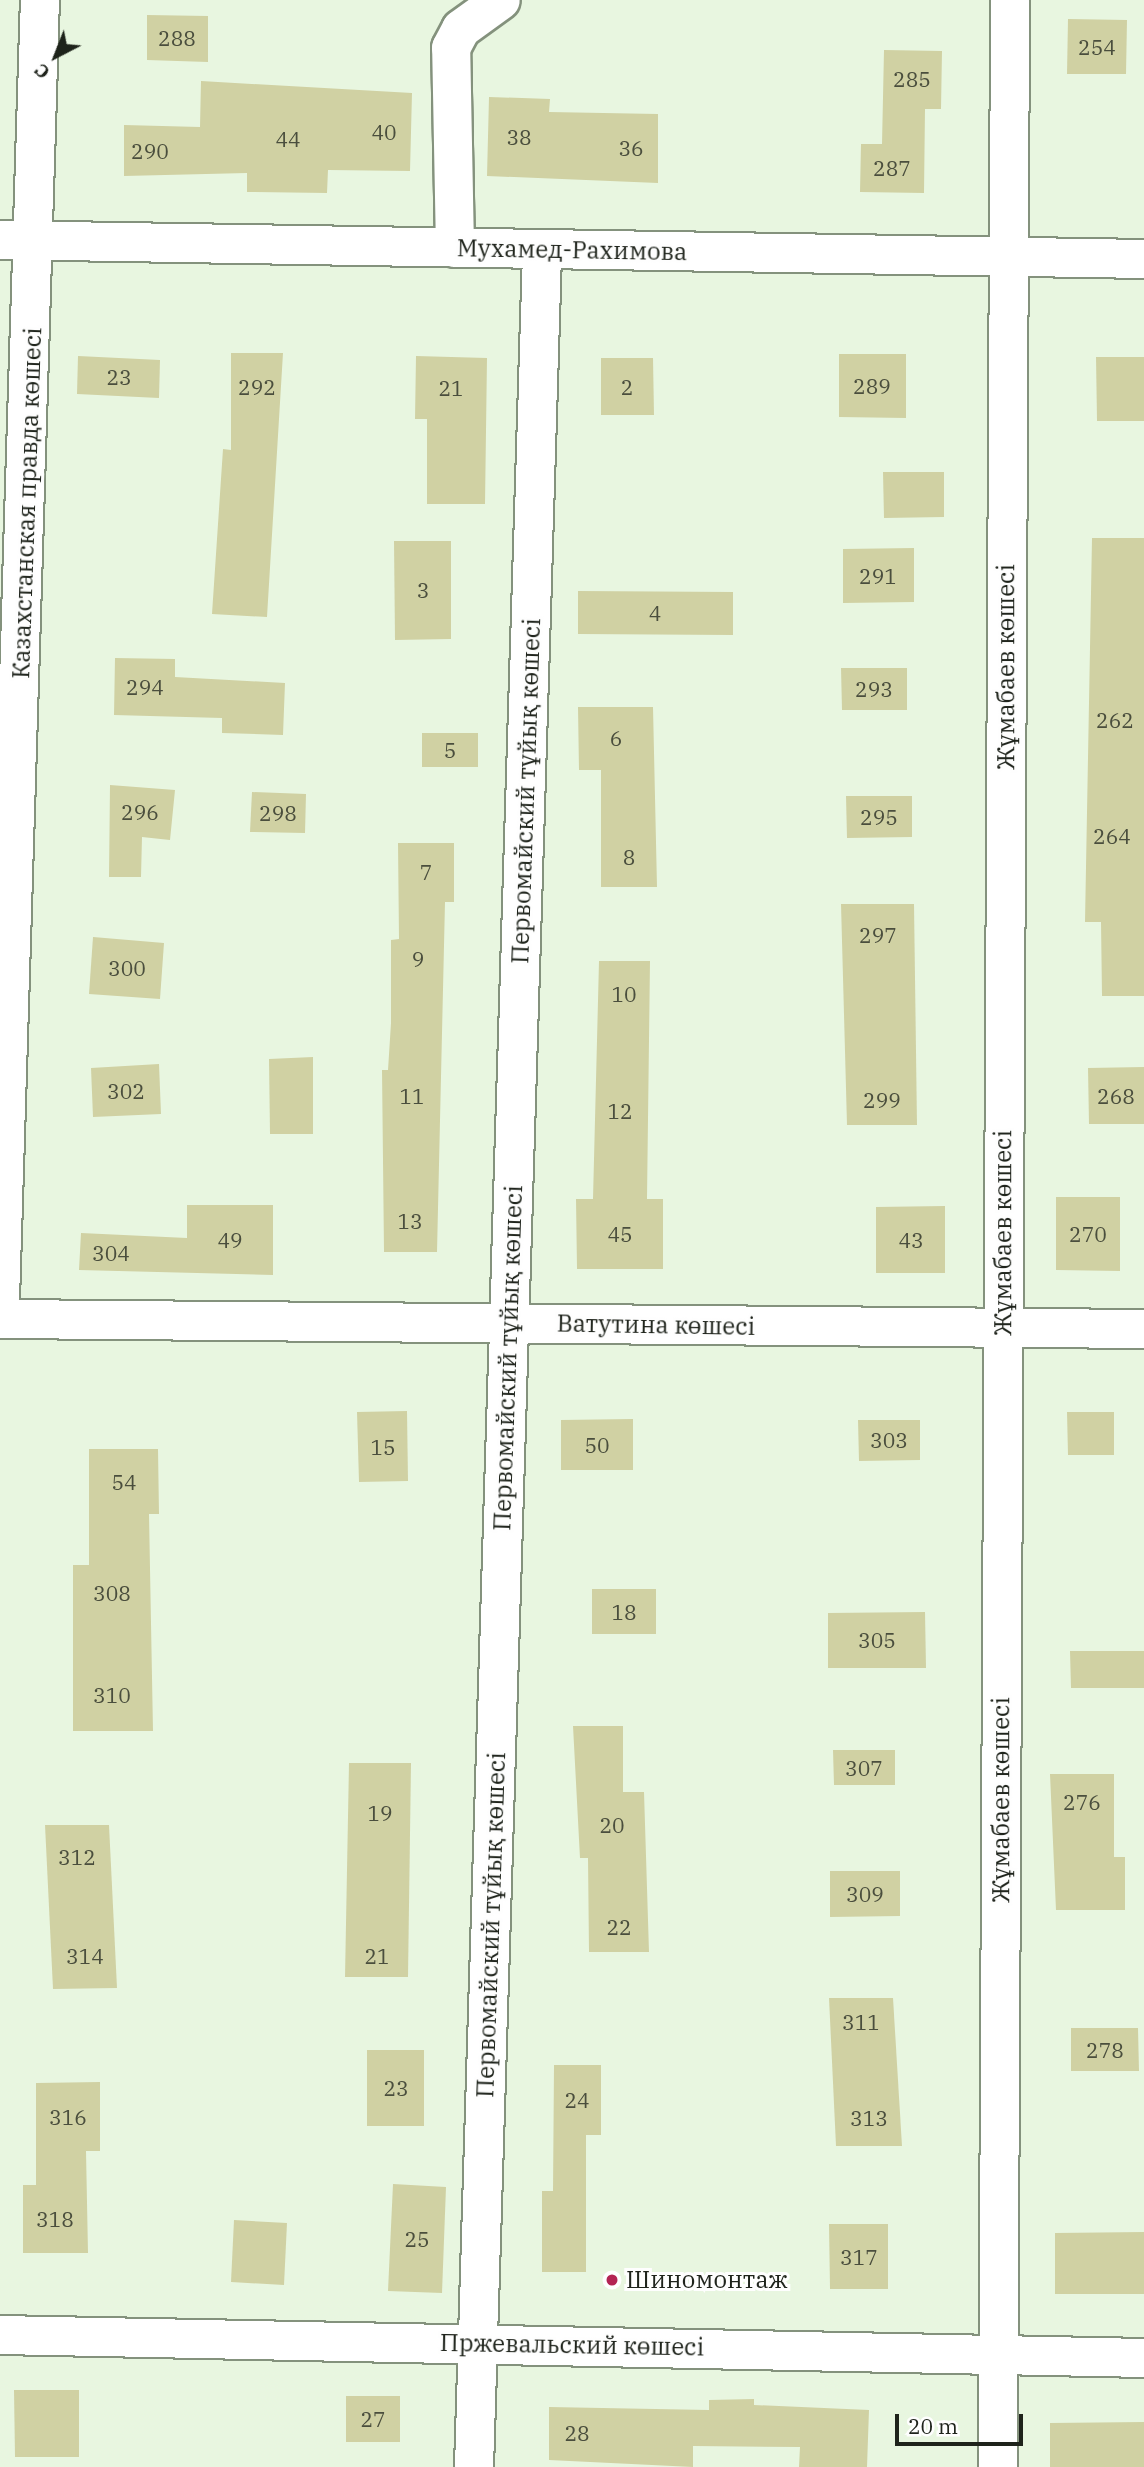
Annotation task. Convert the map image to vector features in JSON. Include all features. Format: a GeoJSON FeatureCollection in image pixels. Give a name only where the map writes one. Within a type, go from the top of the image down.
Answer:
{"type":"FeatureCollection","features":[{"type":"Feature","properties":{"kind":"street","name":"Казахстанская правда көшесі"},"geometry":{"type":"LineString","coordinates":[[0,1299],[18,240],[40,0]]}},
{"type":"Feature","properties":{"kind":"street"},"geometry":{"type":"LineString","coordinates":[[455,248],[451,48],[461,29],[501,0]]}},
{"type":"Feature","properties":{"kind":"street","name":"Жұмабаев көшесі"},"geometry":{"type":"LineString","coordinates":[[998,2467],[1010,0]]}},
{"type":"Feature","properties":{"kind":"street","name":"Мухамед-Рахимова"},"geometry":{"type":"LineString","coordinates":[[18,240],[1144,259]]}},
{"type":"Feature","properties":{"kind":"street","name":"Первомайский тұйық көшесі"},"geometry":{"type":"LineString","coordinates":[[474,2467],[542,249]]}},
{"type":"Feature","properties":{"kind":"street","name":"Ватутина көшесі"},"geometry":{"type":"LineString","coordinates":[[0,1319],[1144,1329]]}},
{"type":"Feature","properties":{"kind":"street","name":"Пржевальский көшесі"},"geometry":{"type":"LineString","coordinates":[[0,2335],[478,2342],[1144,2358]]}},
{"type":"Feature","properties":{"kind":"building"},"geometry":{"type":"Polygon","coordinates":[[[147,15],[208,16],[208,62],[147,60],[147,15]]]}},
{"type":"Feature","properties":{"kind":"building"},"geometry":{"type":"Polygon","coordinates":[[[1068,19],[1127,20],[1126,74],[1067,74],[1068,19]]]}},
{"type":"Feature","properties":{"kind":"building"},"geometry":{"type":"Polygon","coordinates":[[[884,50],[942,51],[941,109],[925,109],[924,193],[860,192],[861,144],[882,144],[884,50]]]}},
{"type":"Feature","properties":{"kind":"building"},"geometry":{"type":"Polygon","coordinates":[[[201,81],[412,93],[410,171],[328,170],[327,193],[247,192],[247,173],[124,176],[124,125],[200,127],[201,81]]]}},
{"type":"Feature","properties":{"kind":"building"},"geometry":{"type":"Polygon","coordinates":[[[489,97],[550,99],[549,112],[658,114],[658,183],[487,176],[489,97]]]}},
{"type":"Feature","properties":{"kind":"building"},"geometry":{"type":"Polygon","coordinates":[[[231,353],[283,353],[267,617],[212,614],[223,449],[231,450],[231,353]]]}},
{"type":"Feature","properties":{"kind":"building"},"geometry":{"type":"Polygon","coordinates":[[[839,354],[906,354],[906,418],[839,417],[839,354]]]}},
{"type":"Feature","properties":{"kind":"building"},"geometry":{"type":"Polygon","coordinates":[[[78,356],[160,360],[159,398],[77,394],[78,356]]]}},
{"type":"Feature","properties":{"kind":"building"},"geometry":{"type":"Polygon","coordinates":[[[416,356],[487,358],[485,504],[427,504],[427,419],[415,419],[416,356]]]}},
{"type":"Feature","properties":{"kind":"building"},"geometry":{"type":"Polygon","coordinates":[[[1096,357],[1144,357],[1144,421],[1097,421],[1096,357]]]}},
{"type":"Feature","properties":{"kind":"building"},"geometry":{"type":"Polygon","coordinates":[[[601,358],[653,358],[654,415],[601,415],[601,358]]]}},
{"type":"Feature","properties":{"kind":"building"},"geometry":{"type":"Polygon","coordinates":[[[883,472],[944,472],[944,517],[884,518],[883,472]]]}},
{"type":"Feature","properties":{"kind":"building"},"geometry":{"type":"Polygon","coordinates":[[[1092,538],[1144,538],[1144,996],[1102,996],[1101,922],[1085,922],[1092,538]]]}},
{"type":"Feature","properties":{"kind":"building"},"geometry":{"type":"Polygon","coordinates":[[[394,541],[451,541],[451,639],[395,640],[394,541]]]}},
{"type":"Feature","properties":{"kind":"building"},"geometry":{"type":"Polygon","coordinates":[[[914,548],[914,602],[843,603],[843,549],[914,548]]]}},
{"type":"Feature","properties":{"kind":"building"},"geometry":{"type":"Polygon","coordinates":[[[578,591],[733,592],[733,635],[578,634],[578,591]]]}},
{"type":"Feature","properties":{"kind":"building"},"geometry":{"type":"Polygon","coordinates":[[[115,658],[175,659],[175,677],[285,683],[283,735],[222,733],[222,718],[114,715],[115,658]]]}},
{"type":"Feature","properties":{"kind":"building"},"geometry":{"type":"Polygon","coordinates":[[[841,668],[907,668],[907,710],[842,710],[841,668]]]}},
{"type":"Feature","properties":{"kind":"building"},"geometry":{"type":"Polygon","coordinates":[[[578,707],[653,707],[657,887],[601,887],[601,770],[579,770],[578,707]]]}},
{"type":"Feature","properties":{"kind":"building"},"geometry":{"type":"Polygon","coordinates":[[[422,733],[478,733],[478,767],[422,767],[422,733]]]}},
{"type":"Feature","properties":{"kind":"building"},"geometry":{"type":"Polygon","coordinates":[[[110,785],[175,790],[170,840],[142,837],[141,877],[109,877],[110,785]]]}},
{"type":"Feature","properties":{"kind":"building"},"geometry":{"type":"Polygon","coordinates":[[[252,792],[306,794],[305,833],[250,832],[252,792]]]}},
{"type":"Feature","properties":{"kind":"building"},"geometry":{"type":"Polygon","coordinates":[[[846,796],[912,796],[912,837],[847,838],[846,796]]]}},
{"type":"Feature","properties":{"kind":"building"},"geometry":{"type":"Polygon","coordinates":[[[398,843],[454,843],[454,902],[445,902],[437,1252],[384,1252],[382,1070],[388,1070],[391,940],[399,939],[398,843]]]}},
{"type":"Feature","properties":{"kind":"building"},"geometry":{"type":"Polygon","coordinates":[[[841,904],[914,904],[917,1125],[847,1125],[841,904]]]}},
{"type":"Feature","properties":{"kind":"building"},"geometry":{"type":"Polygon","coordinates":[[[93,937],[164,943],[160,999],[89,994],[93,937]]]}},
{"type":"Feature","properties":{"kind":"building"},"geometry":{"type":"Polygon","coordinates":[[[599,961],[650,961],[647,1199],[663,1199],[663,1269],[577,1269],[576,1199],[593,1199],[599,961]]]}},
{"type":"Feature","properties":{"kind":"building"},"geometry":{"type":"Polygon","coordinates":[[[313,1057],[313,1134],[270,1134],[269,1059],[313,1057]]]}},
{"type":"Feature","properties":{"kind":"building"},"geometry":{"type":"Polygon","coordinates":[[[159,1064],[161,1114],[93,1117],[91,1068],[159,1064]]]}},
{"type":"Feature","properties":{"kind":"building"},"geometry":{"type":"Polygon","coordinates":[[[1144,1067],[1144,1124],[1089,1124],[1088,1068],[1144,1067]]]}},
{"type":"Feature","properties":{"kind":"building"},"geometry":{"type":"Polygon","coordinates":[[[1056,1197],[1120,1197],[1120,1271],[1056,1270],[1056,1197]]]}},
{"type":"Feature","properties":{"kind":"building"},"geometry":{"type":"Polygon","coordinates":[[[187,1205],[273,1205],[273,1275],[79,1270],[81,1233],[187,1238],[187,1205]]]}},
{"type":"Feature","properties":{"kind":"building"},"geometry":{"type":"Polygon","coordinates":[[[945,1206],[945,1273],[876,1273],[876,1207],[945,1206]]]}},
{"type":"Feature","properties":{"kind":"building"},"geometry":{"type":"Polygon","coordinates":[[[407,1411],[408,1481],[359,1482],[357,1412],[407,1411]]]}},
{"type":"Feature","properties":{"kind":"building"},"geometry":{"type":"Polygon","coordinates":[[[1067,1412],[1114,1412],[1114,1455],[1068,1455],[1067,1412]]]}},
{"type":"Feature","properties":{"kind":"building"},"geometry":{"type":"Polygon","coordinates":[[[633,1419],[633,1470],[561,1470],[561,1420],[633,1419]]]}},
{"type":"Feature","properties":{"kind":"building"},"geometry":{"type":"Polygon","coordinates":[[[858,1420],[920,1420],[920,1460],[859,1461],[858,1420]]]}},
{"type":"Feature","properties":{"kind":"building"},"geometry":{"type":"Polygon","coordinates":[[[89,1449],[158,1449],[159,1514],[149,1514],[153,1731],[73,1731],[73,1565],[89,1565],[89,1449]]]}},
{"type":"Feature","properties":{"kind":"building"},"geometry":{"type":"Polygon","coordinates":[[[592,1589],[656,1589],[656,1634],[592,1634],[592,1589]]]}},
{"type":"Feature","properties":{"kind":"building"},"geometry":{"type":"Polygon","coordinates":[[[925,1612],[926,1668],[828,1668],[828,1613],[925,1612]]]}},
{"type":"Feature","properties":{"kind":"building"},"geometry":{"type":"Polygon","coordinates":[[[1070,1651],[1144,1651],[1144,1688],[1071,1688],[1070,1651]]]}},
{"type":"Feature","properties":{"kind":"building"},"geometry":{"type":"Polygon","coordinates":[[[573,1726],[623,1726],[623,1792],[644,1792],[649,1952],[589,1952],[588,1858],[580,1858],[573,1726]]]}},
{"type":"Feature","properties":{"kind":"building"},"geometry":{"type":"Polygon","coordinates":[[[833,1750],[895,1750],[895,1785],[834,1785],[833,1750]]]}},
{"type":"Feature","properties":{"kind":"building"},"geometry":{"type":"Polygon","coordinates":[[[349,1763],[411,1763],[408,1977],[345,1977],[349,1763]]]}},
{"type":"Feature","properties":{"kind":"building"},"geometry":{"type":"Polygon","coordinates":[[[1050,1774],[1114,1774],[1114,1857],[1125,1857],[1125,1910],[1056,1910],[1050,1774]]]}},
{"type":"Feature","properties":{"kind":"building"},"geometry":{"type":"Polygon","coordinates":[[[45,1825],[109,1825],[117,1988],[53,1989],[45,1825]]]}},
{"type":"Feature","properties":{"kind":"building"},"geometry":{"type":"Polygon","coordinates":[[[830,1871],[900,1871],[900,1916],[830,1917],[830,1871]]]}},
{"type":"Feature","properties":{"kind":"building"},"geometry":{"type":"Polygon","coordinates":[[[829,1998],[893,1998],[902,2146],[836,2146],[829,1998]]]}},
{"type":"Feature","properties":{"kind":"building"},"geometry":{"type":"Polygon","coordinates":[[[1071,2028],[1138,2028],[1139,2071],[1071,2071],[1071,2028]]]}},
{"type":"Feature","properties":{"kind":"building"},"geometry":{"type":"Polygon","coordinates":[[[367,2050],[424,2050],[424,2126],[367,2126],[367,2050]]]}},
{"type":"Feature","properties":{"kind":"building"},"geometry":{"type":"Polygon","coordinates":[[[554,2065],[601,2065],[601,2135],[586,2135],[586,2272],[542,2272],[542,2191],[553,2191],[554,2065]]]}},
{"type":"Feature","properties":{"kind":"building"},"geometry":{"type":"Polygon","coordinates":[[[100,2082],[100,2151],[86,2151],[88,2253],[23,2253],[23,2185],[36,2185],[36,2083],[100,2082]]]}},
{"type":"Feature","properties":{"kind":"building"},"geometry":{"type":"Polygon","coordinates":[[[393,2184],[446,2187],[442,2293],[388,2291],[393,2184]]]}},
{"type":"Feature","properties":{"kind":"building"},"geometry":{"type":"Polygon","coordinates":[[[234,2220],[287,2223],[284,2285],[231,2282],[234,2220]]]}},
{"type":"Feature","properties":{"kind":"building"},"geometry":{"type":"Polygon","coordinates":[[[829,2224],[888,2224],[888,2289],[830,2289],[829,2224]]]}},
{"type":"Feature","properties":{"kind":"building"},"geometry":{"type":"Polygon","coordinates":[[[1144,2232],[1144,2294],[1055,2294],[1055,2233],[1144,2232]]]}},
{"type":"Feature","properties":{"kind":"building"},"geometry":{"type":"Polygon","coordinates":[[[14,2390],[79,2390],[79,2457],[15,2457],[14,2390]]]}},
{"type":"Feature","properties":{"kind":"building"},"geometry":{"type":"Polygon","coordinates":[[[346,2396],[400,2396],[400,2442],[346,2442],[346,2396]]]}},
{"type":"Feature","properties":{"kind":"building"},"geometry":{"type":"Polygon","coordinates":[[[754,2399],[754,2405],[869,2410],[867,2467],[799,2467],[800,2447],[693,2446],[693,2467],[549,2460],[549,2407],[709,2410],[709,2400],[754,2399]]]}},
{"type":"Feature","properties":{"kind":"building"},"geometry":{"type":"Polygon","coordinates":[[[1144,2422],[1144,2467],[1050,2467],[1050,2423],[1144,2422]]]}},
{"type":"Feature","properties":{"kind":"place","name":"Шиномонтаж"},"geometry":{"type":"Point","coordinates":[612,2280]}}]}
